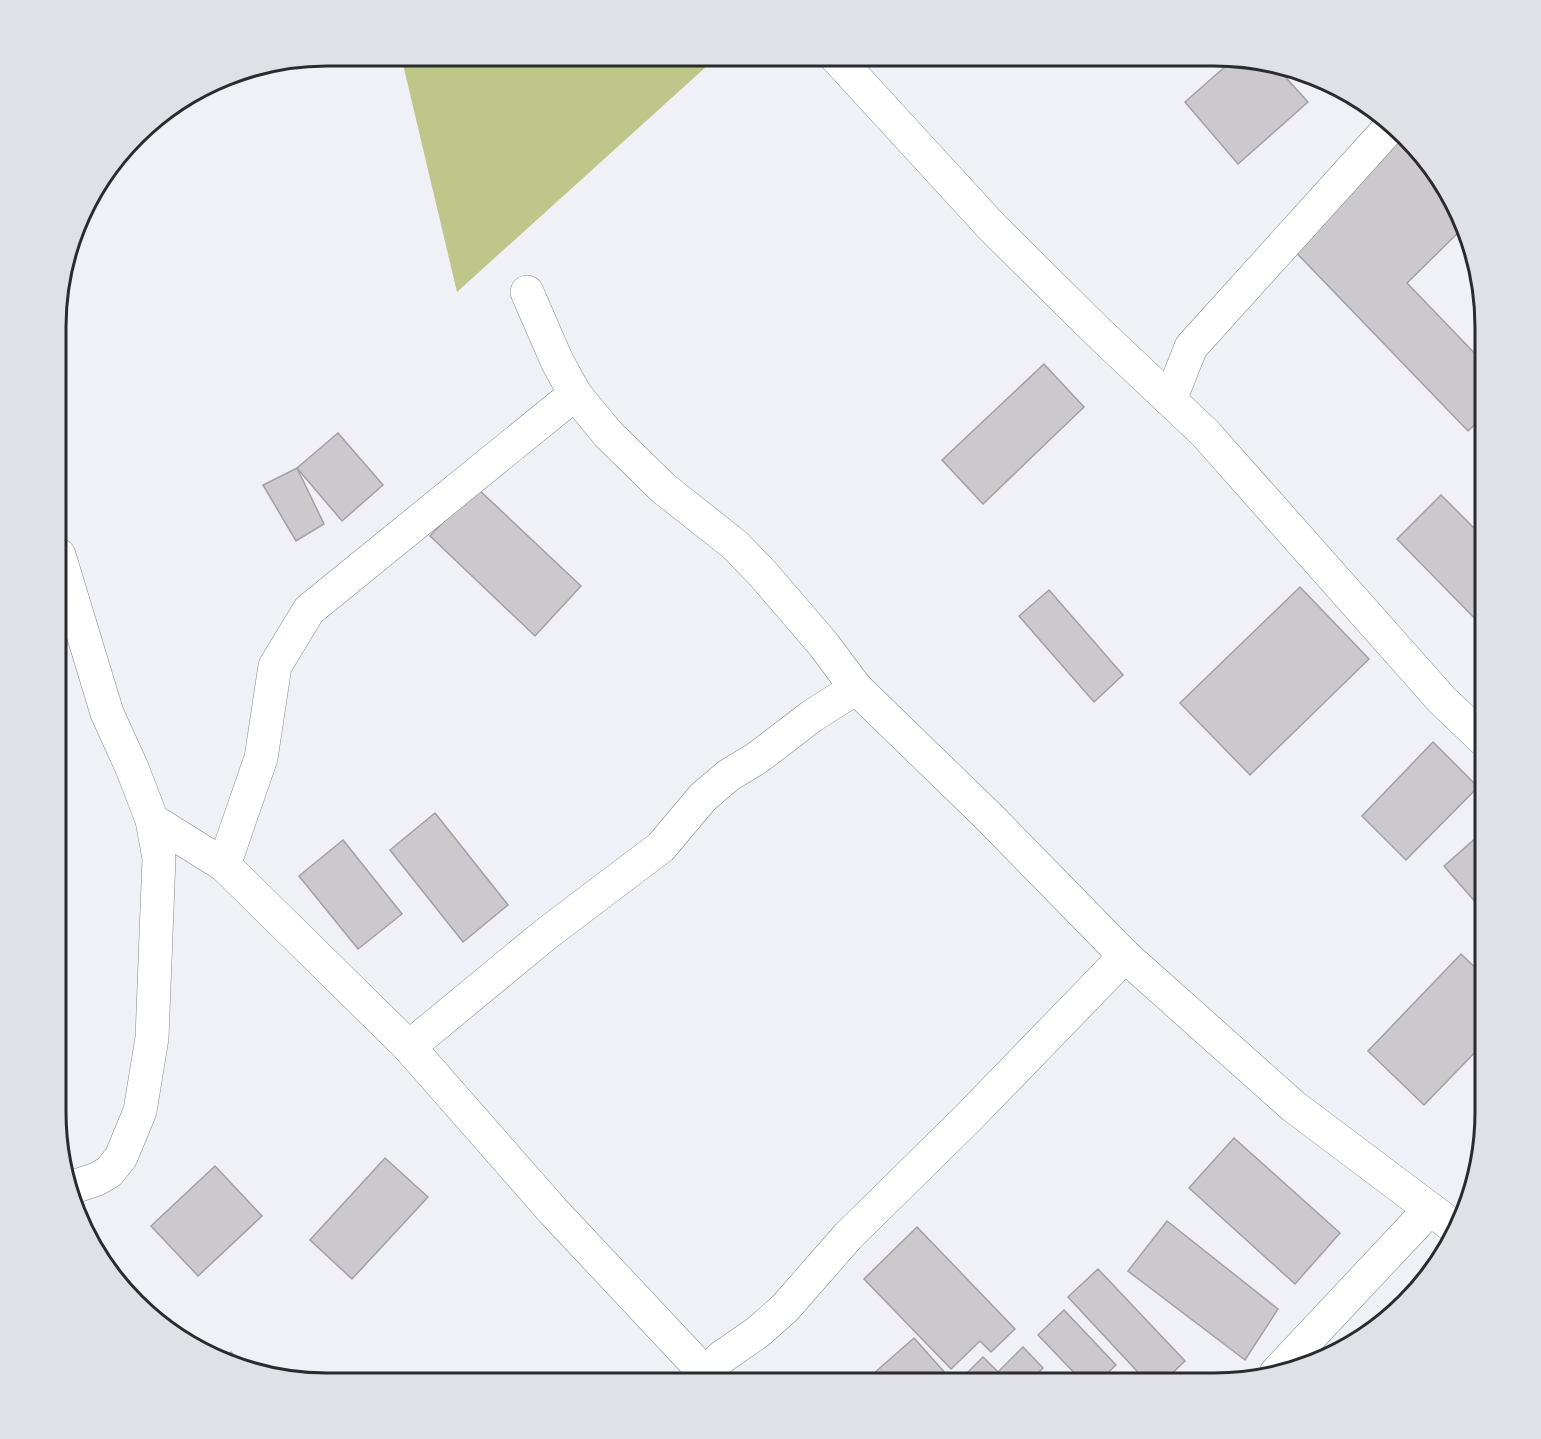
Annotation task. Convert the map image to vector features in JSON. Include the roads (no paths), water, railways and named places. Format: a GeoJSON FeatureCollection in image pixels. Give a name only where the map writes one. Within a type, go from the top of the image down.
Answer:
{"type":"FeatureCollection","features":[{"type":"Feature","properties":{"kind":"street"},"geometry":{"type":"LineString","coordinates":[[844,66],[992,227],[1205,433],[1442,700],[1475,731]]}},
{"type":"Feature","properties":{"kind":"street"},"geometry":{"type":"LineString","coordinates":[[1170,400],[1191,347],[1386,131]]}},
{"type":"Feature","properties":{"kind":"street"},"geometry":{"type":"LineString","coordinates":[[527,292],[557,361],[575,394],[608,434],[663,488],[735,545],[824,645],[856,688],[988,816],[1125,957],[1293,1106],[1450,1224]]}},
{"type":"Feature","properties":{"kind":"street"},"geometry":{"type":"LineString","coordinates":[[224,865],[261,758],[275,666],[309,610],[575,394]]}},
{"type":"Feature","properties":{"kind":"street"},"geometry":{"type":"LineString","coordinates":[[66,578],[107,713],[152,820],[159,858],[152,1038],[140,1111],[121,1156],[109,1172],[77,1186]]}},
{"type":"Feature","properties":{"kind":"street"},"geometry":{"type":"LineString","coordinates":[[409,1047],[546,934],[661,847],[703,797],[729,775],[856,688]]}},
{"type":"Feature","properties":{"kind":"street"},"geometry":{"type":"LineString","coordinates":[[152,820],[224,865],[409,1047],[697,1373]]}},
{"type":"Feature","properties":{"kind":"street"},"geometry":{"type":"LineString","coordinates":[[707,1373],[785,1308],[848,1236],[968,1118],[1125,957]]}},
{"type":"Feature","properties":{"kind":"street"},"geometry":{"type":"LineString","coordinates":[[1286,1363],[1430,1209]]}}]}
